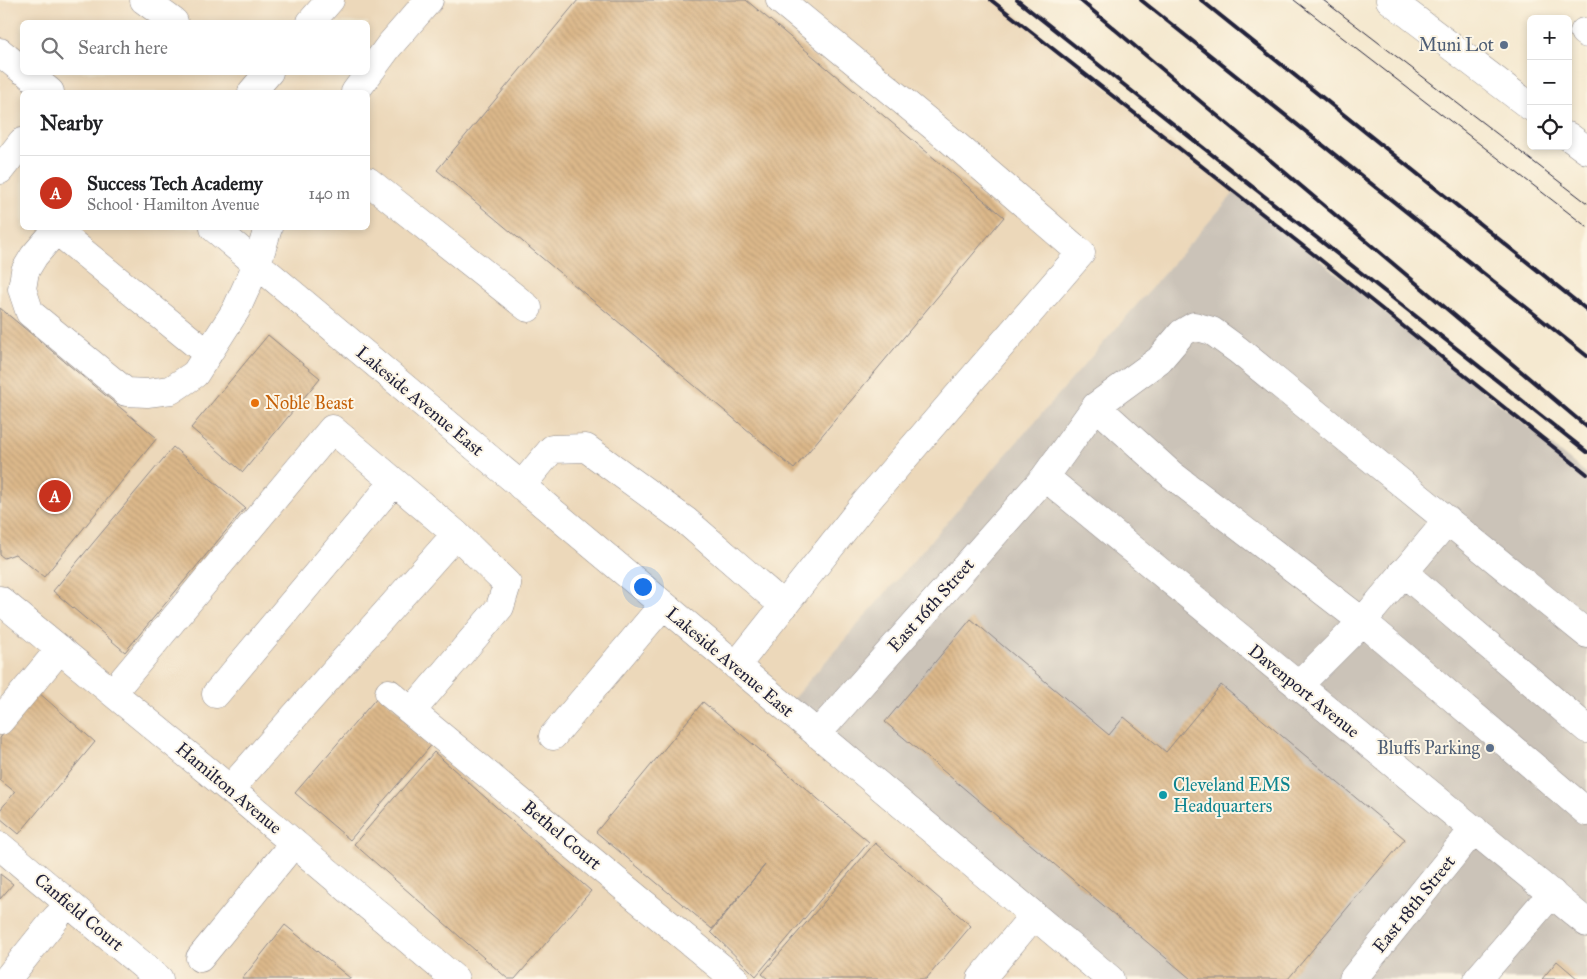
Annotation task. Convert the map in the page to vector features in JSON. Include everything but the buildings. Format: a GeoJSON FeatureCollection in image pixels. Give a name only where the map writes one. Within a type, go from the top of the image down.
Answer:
{"type":"FeatureCollection","features":[{"type":"Feature","properties":{"kind":"street"},"geometry":{"type":"LineString","coordinates":[[144,0],[171,20]]}},
{"type":"Feature","properties":{"kind":"street"},"geometry":{"type":"LineString","coordinates":[[313,20],[330,0]]}},
{"type":"Feature","properties":{"kind":"street"},"geometry":{"type":"LineString","coordinates":[[370,72],[389,46],[429,0]]}},
{"type":"Feature","properties":{"kind":"street"},"geometry":{"type":"LineString","coordinates":[[736,666],[866,502],[1081,253],[948,139],[780,0]]}},
{"type":"Feature","properties":{"kind":"street"},"geometry":{"type":"LineString","coordinates":[[1390,0],[1528,105]]}},
{"type":"Feature","properties":{"kind":"street"},"geometry":{"type":"LineString","coordinates":[[30,75],[48,90]]}},
{"type":"Feature","properties":{"kind":"street"},"geometry":{"type":"LineString","coordinates":[[356,90],[368,75]]}},
{"type":"Feature","properties":{"kind":"street"},"geometry":{"type":"LineString","coordinates":[[1572,139],[1587,150]]}},
{"type":"Feature","properties":{"kind":"street"},"geometry":{"type":"LineString","coordinates":[[0,170],[20,145]]}},
{"type":"Feature","properties":{"kind":"street"},"geometry":{"type":"LineString","coordinates":[[370,183],[528,308]]}},
{"type":"Feature","properties":{"kind":"street"},"geometry":{"type":"LineString","coordinates":[[56,230],[34,256],[25,271],[22,289],[30,313],[126,392],[171,390],[195,374],[236,310],[257,264],[267,230]]}},
{"type":"Feature","properties":{"kind":"street"},"geometry":{"type":"LineString","coordinates":[[58,230],[208,354]]}},
{"type":"Feature","properties":{"kind":"street","name":"Lakeside Avenue East"},"geometry":{"type":"LineString","coordinates":[[216,230],[1110,979]]}},
{"type":"Feature","properties":{"kind":"street","name":"East 16th Street"},"geometry":{"type":"LineString","coordinates":[[817,734],[1045,477],[1096,406],[1159,360],[1182,334],[1194,326],[1212,332],[1238,350],[1336,432],[1384,467],[1448,520]]}},
{"type":"Feature","properties":{"kind":"street"},"geometry":{"type":"LineString","coordinates":[[1096,406],[1171,474],[1362,622],[1587,812]]}},
{"type":"Feature","properties":{"kind":"street"},"geometry":{"type":"LineString","coordinates":[[113,692],[332,429],[456,534],[507,584],[500,607],[412,711]]}},
{"type":"Feature","properties":{"kind":"street"},"geometry":{"type":"LineString","coordinates":[[521,486],[552,449],[586,448],[686,521],[784,606]]}},
{"type":"Feature","properties":{"kind":"street","name":"Davenport Avenue"},"geometry":{"type":"LineString","coordinates":[[1045,477],[1587,923]]}},
{"type":"Feature","properties":{"kind":"street"},"geometry":{"type":"LineString","coordinates":[[216,694],[394,482]]}},
{"type":"Feature","properties":{"kind":"street"},"geometry":{"type":"LineString","coordinates":[[1298,686],[1362,622],[1448,520],[1587,634]]}},
{"type":"Feature","properties":{"kind":"street"},"geometry":{"type":"LineString","coordinates":[[230,789],[456,534]]}},
{"type":"Feature","properties":{"kind":"street"},"geometry":{"type":"LineString","coordinates":[[1403,572],[1587,729]]}},
{"type":"Feature","properties":{"kind":"street","name":"Hamilton Avenue"},"geometry":{"type":"LineString","coordinates":[[0,600],[230,789],[455,979]]}},
{"type":"Feature","properties":{"kind":"street"},"geometry":{"type":"LineString","coordinates":[[553,736],[663,605]]}},
{"type":"Feature","properties":{"kind":"street"},"geometry":{"type":"LineString","coordinates":[[0,721],[60,649]]}},
{"type":"Feature","properties":{"kind":"street","name":"Bethel Court"},"geometry":{"type":"LineString","coordinates":[[389,693],[736,979]]}},
{"type":"Feature","properties":{"kind":"street","name":"East 18th Street"},"geometry":{"type":"LineString","coordinates":[[1353,979],[1474,829]]}},
{"type":"Feature","properties":{"kind":"street"},"geometry":{"type":"LineString","coordinates":[[200,958],[294,843]]}},
{"type":"Feature","properties":{"kind":"street","name":"Canfield Court"},"geometry":{"type":"LineString","coordinates":[[0,846],[159,979]]}},
{"type":"Feature","properties":{"kind":"street"},"geometry":{"type":"LineString","coordinates":[[1478,979],[1552,893]]}},
{"type":"Feature","properties":{"kind":"street"},"geometry":{"type":"LineString","coordinates":[[980,979],[1034,915]]}},
{"type":"Feature","properties":{"kind":"street"},"geometry":{"type":"LineString","coordinates":[[7,979],[56,918]]}},
{"type":"Feature","properties":{"kind":"shaded area"},"geometry":{"type":"Polygon","coordinates":[[[0,0],[998,0],[1235,192],[786,708],[1110,979],[0,979],[0,0]]]}},
{"type":"Feature","properties":{"kind":"shaded area"},"geometry":{"type":"Polygon","coordinates":[[[1235,192],[1587,474],[1587,979],[1110,979],[785,708],[1235,192]]]}},
{"type":"Feature","properties":{"kind":"tram line"},"geometry":{"type":"LineString","coordinates":[[1294,0],[1587,227]]}},
{"type":"Feature","properties":{"kind":"tram line"},"geometry":{"type":"LineString","coordinates":[[1323,0],[1587,203]]}},
{"type":"Feature","properties":{"kind":"railway"},"geometry":{"type":"LineString","coordinates":[[991,0],[1322,261],[1587,474]]}},
{"type":"Feature","properties":{"kind":"railway"},"geometry":{"type":"LineString","coordinates":[[1017,0],[1587,452]]}},
{"type":"Feature","properties":{"kind":"railway"},"geometry":{"type":"LineString","coordinates":[[1080,0],[1587,427]]}},
{"type":"Feature","properties":{"kind":"railway"},"geometry":{"type":"LineString","coordinates":[[1141,0],[1587,356]]}},
{"type":"Feature","properties":{"kind":"railway"},"geometry":{"type":"LineString","coordinates":[[1201,0],[1587,310]]}},
{"type":"Feature","properties":{"kind":"place","name":"Muni Lot"},"geometry":{"type":"Point","coordinates":[1504,45]}},
{"type":"Feature","properties":{"kind":"place","name":"Noble Beast"},"geometry":{"type":"Point","coordinates":[255,403]}},
{"type":"Feature","properties":{"kind":"place","name":"Success Tech Academy"},"geometry":{"type":"Point","coordinates":[55,496]}},
{"type":"Feature","properties":{"kind":"place","name":"Bluffs Parking"},"geometry":{"type":"Point","coordinates":[1490,748]}},
{"type":"Feature","properties":{"kind":"place","name":"Cleveland EMS Headquarters"},"geometry":{"type":"Point","coordinates":[1163,795]}}]}
